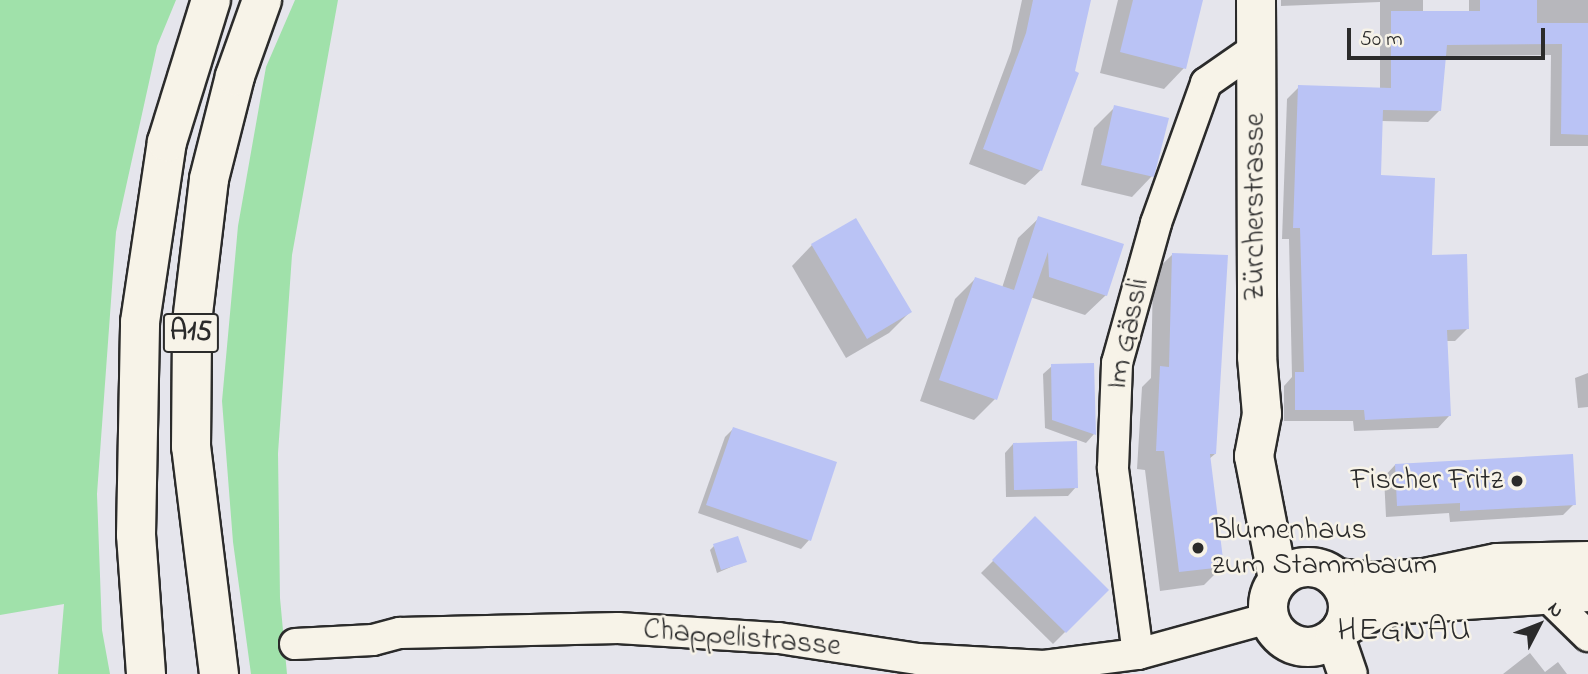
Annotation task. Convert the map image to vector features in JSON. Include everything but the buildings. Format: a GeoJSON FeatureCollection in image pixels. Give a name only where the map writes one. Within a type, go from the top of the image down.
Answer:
{"type":"FeatureCollection","features":[{"type":"Feature","properties":{"kind":"main road","name":"A15"},"geometry":{"type":"LineString","coordinates":[[146,674],[136,535],[140,322],[155,200],[167,142],[211,0]]}},
{"type":"Feature","properties":{"kind":"main road","name":"A15"},"geometry":{"type":"LineString","coordinates":[[219,674],[191,447],[192,322],[209,178],[235,76],[262,0]]}},
{"type":"Feature","properties":{"kind":"main road","name":"Zürcherstrasse"},"geometry":{"type":"LineString","coordinates":[[1256,0],[1257,357],[1262,414],[1278,451],[1290,520],[1309,575]]}},
{"type":"Feature","properties":{"kind":"main road"},"geometry":{"type":"LineString","coordinates":[[1348,674],[1326,647],[1283,639],[1269,618],[1267,605],[1309,575],[1373,582],[1424,578],[1497,563],[1588,561]]}},
{"type":"Feature","properties":{"kind":"main road"},"geometry":{"type":"LineString","coordinates":[[1309,575],[1348,602],[1326,647]]}},
{"type":"Feature","properties":{"kind":"main road"},"geometry":{"type":"LineString","coordinates":[[1326,647],[1388,607],[1588,592]]}},
{"type":"Feature","properties":{"kind":"street","name":"Im Gässli"},"geometry":{"type":"LineString","coordinates":[[1138,654],[1113,468],[1119,352],[1156,223],[1206,83],[1255,49]]}},
{"type":"Feature","properties":{"kind":"street"},"geometry":{"type":"LineString","coordinates":[[1546,595],[1588,636]]}},
{"type":"Feature","properties":{"kind":"street","name":"Chappelistrasse"},"geometry":{"type":"LineString","coordinates":[[295,644],[373,640],[413,632],[618,628],[779,638],[947,668],[1065,665],[1138,654],[1269,618]]}},
{"type":"Feature","properties":{"kind":"green space"},"geometry":{"type":"Polygon","coordinates":[[[0,0],[176,0],[157,46],[116,232],[97,494],[102,630],[110,674],[58,674],[64,604],[0,615],[0,0]]]}},
{"type":"Feature","properties":{"kind":"green space"},"geometry":{"type":"Polygon","coordinates":[[[295,0],[338,0],[292,255],[278,453],[280,598],[287,674],[251,674],[233,542],[222,401],[238,226],[266,67],[295,0]]]}},
{"type":"Feature","properties":{"kind":"place","name":"Fischer Fritz"},"geometry":{"type":"Point","coordinates":[1517,481]}},
{"type":"Feature","properties":{"kind":"place","name":"Blumenhaus zum Stammbaum"},"geometry":{"type":"Point","coordinates":[1198,548]}},
{"type":"Feature","properties":{"kind":"district","name":"HEGNAU"},"geometry":{"type":"Point","coordinates":[1405,632]}}]}
